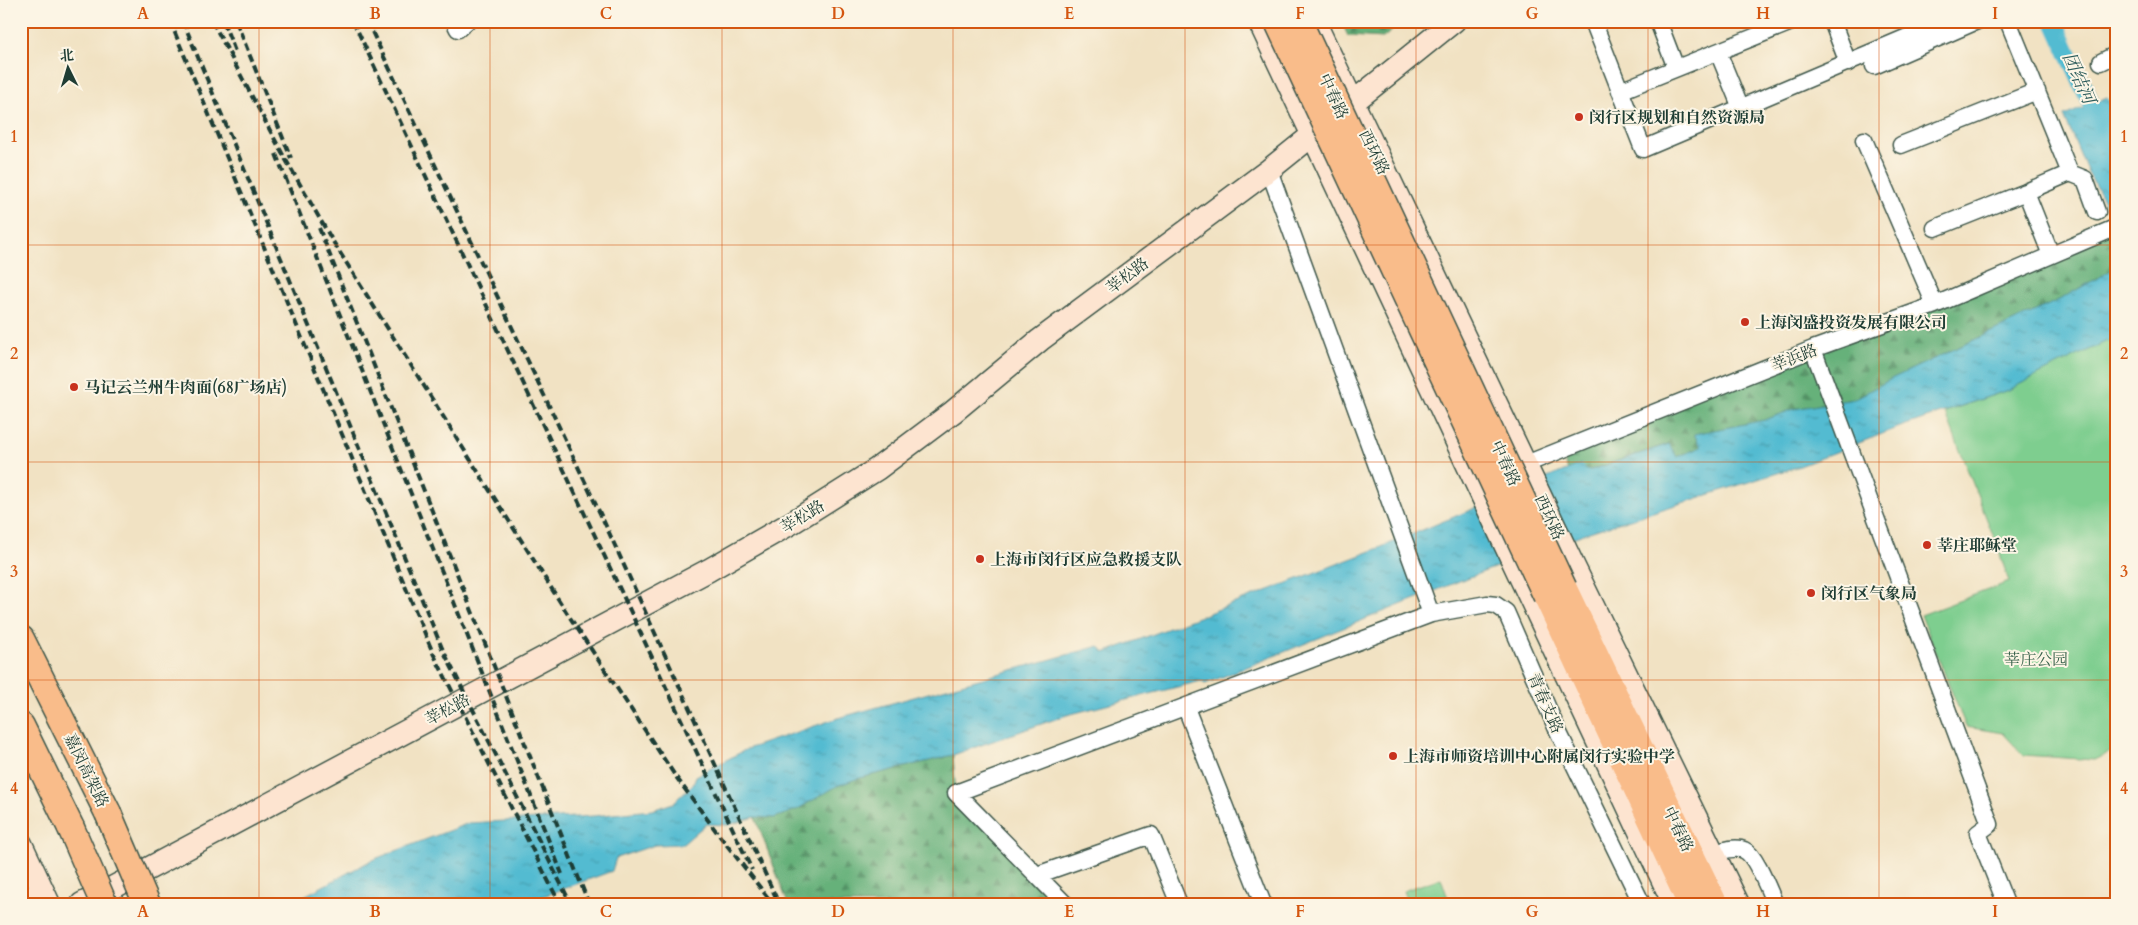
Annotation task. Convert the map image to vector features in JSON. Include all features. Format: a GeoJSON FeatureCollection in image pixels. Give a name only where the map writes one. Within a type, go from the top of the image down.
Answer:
{"type":"FeatureCollection","features":[{"type":"Feature","properties":{"kind":"highway","name":"嘉闵高架路"},"geometry":{"type":"LineString","coordinates":[[21,639],[108,813],[147,904]]}},
{"type":"Feature","properties":{"kind":"highway"},"geometry":{"type":"LineString","coordinates":[[21,726],[71,828],[104,904]]}},
{"type":"Feature","properties":{"kind":"main road"},"geometry":{"type":"LineString","coordinates":[[1258,21],[1674,904]]}},
{"type":"Feature","properties":{"kind":"main road","name":"中春路"},"geometry":{"type":"LineString","coordinates":[[1277,21],[1561,584],[1690,904]]}},
{"type":"Feature","properties":{"kind":"main road","name":"中春路"},"geometry":{"type":"LineString","coordinates":[[1299,21],[1561,584],[1715,904]]}},
{"type":"Feature","properties":{"kind":"main road","name":"西环路"},"geometry":{"type":"LineString","coordinates":[[1314,21],[1527,468],[1561,584],[1713,853],[1738,904]]}},
{"type":"Feature","properties":{"kind":"main road","name":"莘松路"},"geometry":{"type":"LineString","coordinates":[[82,904],[700,574],[793,522],[877,469],[954,412],[1040,340],[1269,170],[1454,21]]}},
{"type":"Feature","properties":{"kind":"main road"},"geometry":{"type":"LineString","coordinates":[[21,844],[49,904]]}},
{"type":"Feature","properties":{"kind":"main road"},"geometry":{"type":"LineString","coordinates":[[21,895],[35,904]]}},
{"type":"Feature","properties":{"kind":"street"},"geometry":{"type":"LineString","coordinates":[[1593,21],[1643,149],[1945,21]]}},
{"type":"Feature","properties":{"kind":"street"},"geometry":{"type":"LineString","coordinates":[[1658,21],[1676,68]]}},
{"type":"Feature","properties":{"kind":"street"},"geometry":{"type":"LineString","coordinates":[[1620,91],[1794,21]]}},
{"type":"Feature","properties":{"kind":"street"},"geometry":{"type":"LineString","coordinates":[[1832,21],[1848,63]]}},
{"type":"Feature","properties":{"kind":"street"},"geometry":{"type":"LineString","coordinates":[[1874,66],[1977,21]]}},
{"type":"Feature","properties":{"kind":"street"},"geometry":{"type":"LineString","coordinates":[[2008,21],[2070,173]]}},
{"type":"Feature","properties":{"kind":"street"},"geometry":{"type":"LineString","coordinates":[[1718,52],[1741,108]]}},
{"type":"Feature","properties":{"kind":"street"},"geometry":{"type":"LineString","coordinates":[[2101,62],[2117,54]]}},
{"type":"Feature","properties":{"kind":"street"},"geometry":{"type":"LineString","coordinates":[[1901,145],[2036,91]]}},
{"type":"Feature","properties":{"kind":"street"},"geometry":{"type":"LineString","coordinates":[[1864,140],[1935,305]]}},
{"type":"Feature","properties":{"kind":"street"},"geometry":{"type":"LineString","coordinates":[[1269,170],[1429,608]]}},
{"type":"Feature","properties":{"kind":"street"},"geometry":{"type":"LineString","coordinates":[[1934,228],[2070,173],[2085,179],[2097,212]]}},
{"type":"Feature","properties":{"kind":"street"},"geometry":{"type":"LineString","coordinates":[[2026,192],[2051,254]]}},
{"type":"Feature","properties":{"kind":"street","name":"莘浜路"},"geometry":{"type":"LineString","coordinates":[[1527,468],[1813,349],[1935,305],[2051,254],[2116,228]]}},
{"type":"Feature","properties":{"kind":"street"},"geometry":{"type":"LineString","coordinates":[[1813,349],[1990,824],[1978,833],[2006,904]]}},
{"type":"Feature","properties":{"kind":"street","name":"青春支路"},"geometry":{"type":"LineString","coordinates":[[1037,875],[956,793],[1186,708],[1196,702],[1429,608],[1487,604],[1496,605],[1506,612],[1556,727],[1642,904]]}},
{"type":"Feature","properties":{"kind":"street"},"geometry":{"type":"LineString","coordinates":[[1186,708],[1263,904]]}},
{"type":"Feature","properties":{"kind":"street"},"geometry":{"type":"LineString","coordinates":[[1065,904],[1037,875],[1150,835],[1178,904]]}},
{"type":"Feature","properties":{"kind":"street"},"geometry":{"type":"LineString","coordinates":[[1713,853],[1731,849],[1744,850],[1752,855],[1775,904]]}},
{"type":"Feature","properties":{"kind":"green space"},"geometry":{"type":"Polygon","coordinates":[[[1341,21],[1404,21],[1383,38],[1348,36],[1341,21]]]}},
{"type":"Feature","properties":{"kind":"green space"},"geometry":{"type":"Polygon","coordinates":[[[2117,228],[2117,267],[2059,300],[1893,378],[1854,399],[1794,409],[1765,420],[1694,434],[1701,447],[1676,457],[1668,444],[1587,471],[1581,464],[1568,470],[1559,450],[2117,228]]]}},
{"type":"Feature","properties":{"kind":"green space","name":"莘庄公园"},"geometry":{"type":"Polygon","coordinates":[[[2107,341],[2117,341],[2117,749],[2094,760],[2023,755],[2003,733],[1966,727],[1921,615],[2009,582],[1998,548],[1945,412],[2008,390],[2107,341]]]}},
{"type":"Feature","properties":{"kind":"green space"},"geometry":{"type":"Polygon","coordinates":[[[953,755],[956,793],[1065,904],[788,904],[755,817],[774,818],[796,810],[837,786],[856,779],[953,755]]]}},
{"type":"Feature","properties":{"kind":"green space"},"geometry":{"type":"Polygon","coordinates":[[[1441,878],[1450,904],[1408,904],[1403,891],[1441,878]]]}},
{"type":"Feature","properties":{"kind":"water"},"geometry":{"type":"Polygon","coordinates":[[[2107,98],[2117,120],[2117,224],[2088,173],[2064,116],[2107,98]]]}},
{"type":"Feature","properties":{"kind":"water"},"geometry":{"type":"Polygon","coordinates":[[[2117,267],[2117,341],[2107,341],[2008,390],[1900,427],[1800,466],[1586,533],[1462,580],[1205,684],[1201,681],[1067,715],[953,755],[856,779],[837,786],[796,810],[774,818],[755,817],[728,825],[706,824],[683,844],[655,845],[616,858],[612,871],[522,904],[289,904],[372,860],[469,823],[593,816],[652,810],[673,803],[693,784],[696,776],[747,749],[838,718],[1099,646],[1104,653],[1379,548],[1581,464],[1588,471],[1669,444],[1677,457],[1701,447],[1694,434],[1765,420],[1794,409],[1854,399],[1893,378],[2059,300],[2117,267]]]}},
{"type":"Feature","properties":{"kind":"waterway","name":"团结河"},"geometry":{"type":"LineString","coordinates":[[2054,21],[2117,162]]}},
{"type":"Feature","properties":{"kind":"railway"},"geometry":{"type":"LineString","coordinates":[[170,21],[433,653],[560,904]]}},
{"type":"Feature","properties":{"kind":"railway"},"geometry":{"type":"LineString","coordinates":[[183,21],[442,648],[571,904]]}},
{"type":"Feature","properties":{"kind":"railway"},"geometry":{"type":"LineString","coordinates":[[212,21],[282,153],[332,240],[567,613],[676,777],[773,904]]}},
{"type":"Feature","properties":{"kind":"railway"},"geometry":{"type":"LineString","coordinates":[[223,21],[236,54]]}},
{"type":"Feature","properties":{"kind":"railway"},"geometry":{"type":"LineString","coordinates":[[236,21],[291,158]]}},
{"type":"Feature","properties":{"kind":"railway"},"geometry":{"type":"LineString","coordinates":[[353,21],[752,870]]}},
{"type":"Feature","properties":{"kind":"railway"},"geometry":{"type":"LineString","coordinates":[[367,21],[606,526],[779,904]]}},
{"type":"Feature","properties":{"kind":"railway"},"geometry":{"type":"LineString","coordinates":[[276,154],[562,874]]}},
{"type":"Feature","properties":{"kind":"railway"},"geometry":{"type":"LineString","coordinates":[[319,228],[589,904]]}},
{"type":"Feature","properties":{"kind":"place","name":"闵行区规划和自然资源局"},"geometry":{"type":"Point","coordinates":[1579,117]}},
{"type":"Feature","properties":{"kind":"place","name":"上海闵盛投资发展有限公司"},"geometry":{"type":"Point","coordinates":[1745,322]}},
{"type":"Feature","properties":{"kind":"place","name":"马记云兰州牛肉面(68广场店)"},"geometry":{"type":"Point","coordinates":[74,387]}},
{"type":"Feature","properties":{"kind":"place","name":"莘庄耶稣堂"},"geometry":{"type":"Point","coordinates":[1927,545]}},
{"type":"Feature","properties":{"kind":"place","name":"上海市闵行区应急救援支队"},"geometry":{"type":"Point","coordinates":[980,559]}},
{"type":"Feature","properties":{"kind":"place","name":"闵行区气象局"},"geometry":{"type":"Point","coordinates":[1811,593]}},
{"type":"Feature","properties":{"kind":"place","name":"上海市师资培训中心附属闵行实验中学"},"geometry":{"type":"Point","coordinates":[1393,756]}}]}
